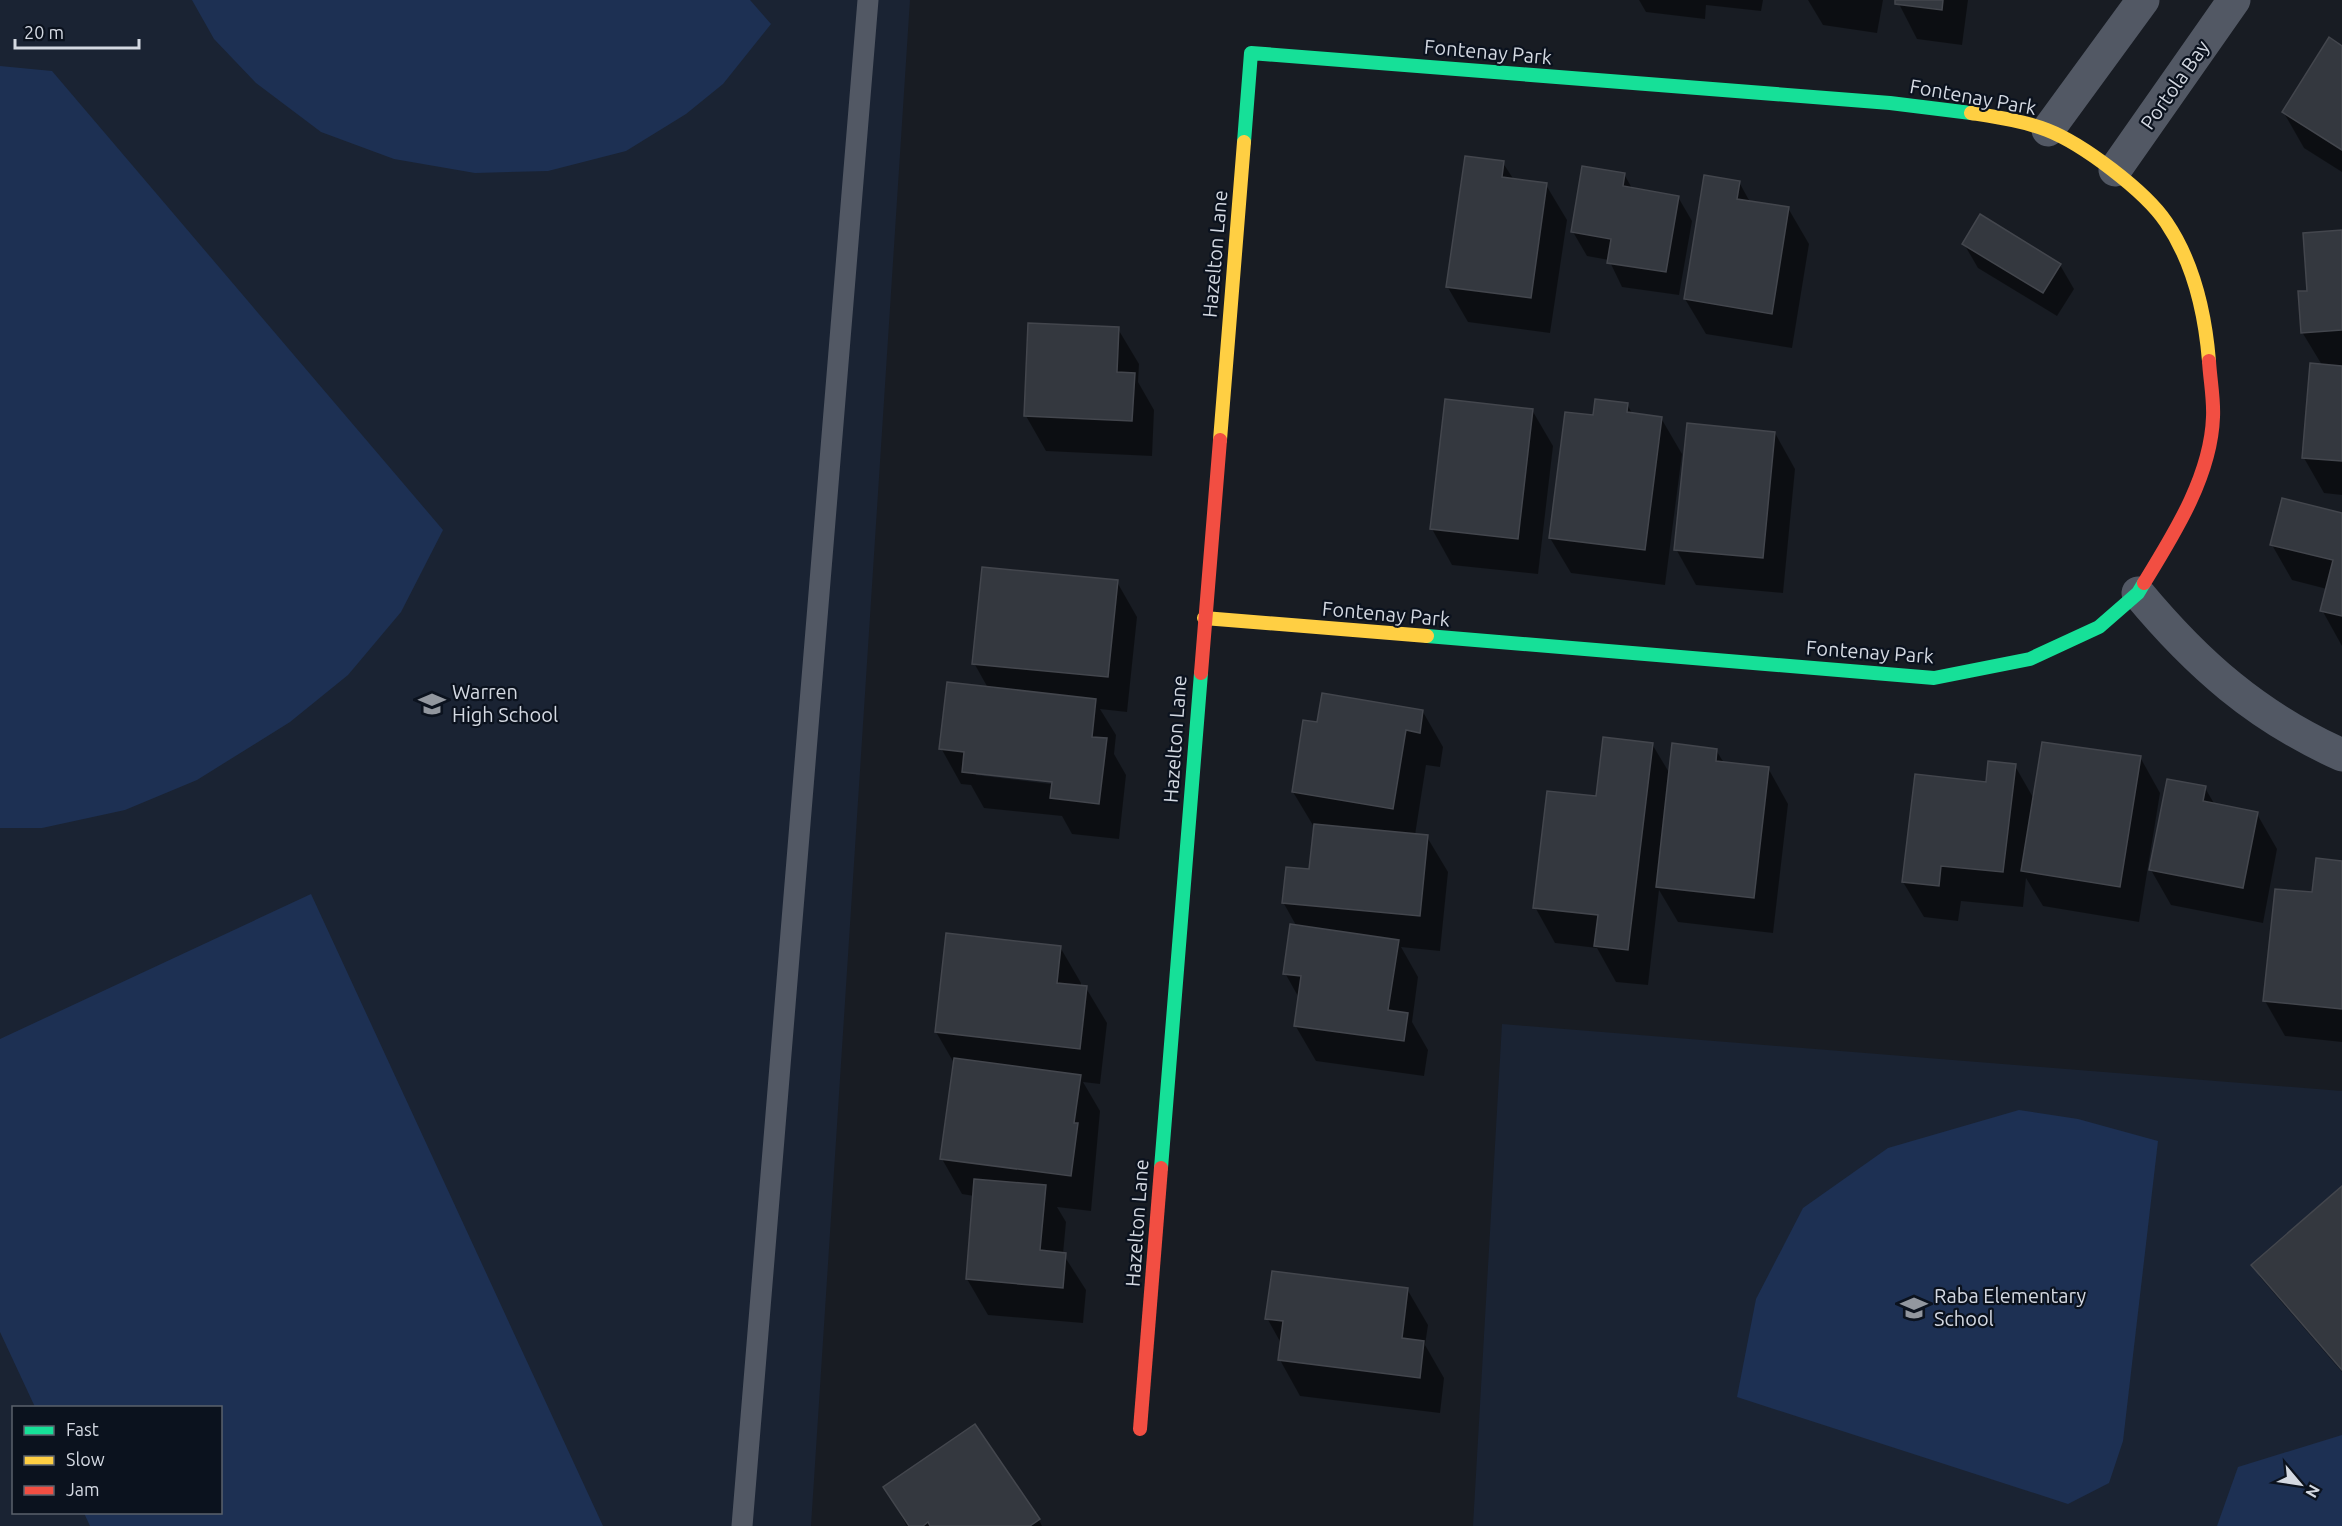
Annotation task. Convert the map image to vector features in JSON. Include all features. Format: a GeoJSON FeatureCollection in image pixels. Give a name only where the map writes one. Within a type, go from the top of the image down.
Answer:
{"type":"FeatureCollection","features":[{"type":"Feature","properties":{"kind":"street"},"geometry":{"type":"LineString","coordinates":[[2048,130],[2143,0]]}},
{"type":"Feature","properties":{"kind":"street","name":"Portola Bay"},"geometry":{"type":"LineString","coordinates":[[2115,170],[2234,0]]}},
{"type":"Feature","properties":{"kind":"street","name":"Fontenay Park"},"geometry":{"type":"LineString","coordinates":[[1204,618],[1934,678],[2030,659],[2099,627],[2138,593],[2174,534],[2200,480],[2213,418],[2206,322],[2193,276],[2166,222],[2115,170],[2048,130],[1991,116],[1890,103],[1251,52]]}},
{"type":"Feature","properties":{"kind":"street","name":"Hazelton Lane"},"geometry":{"type":"LineString","coordinates":[[1140,1429],[1251,52]]}},
{"type":"Feature","properties":{"kind":"street"},"geometry":{"type":"LineString","coordinates":[[2138,593],[2178,642],[2242,697],[2283,725],[2342,755]]}},
{"type":"Feature","properties":{"kind":"lane"},"geometry":{"type":"LineString","coordinates":[[742,1526],[868,0]]}},
{"type":"Feature","properties":{"kind":"shaded area","name":"Warren High School"},"geometry":{"type":"Polygon","coordinates":[[[0,0],[910,0],[811,1526],[0,1526],[0,0]]]}},
{"type":"Feature","properties":{"kind":"shaded area"},"geometry":{"type":"Polygon","coordinates":[[[192,0],[750,0],[771,24],[723,84],[686,114],[626,151],[548,171],[475,173],[394,159],[321,132],[256,83],[214,39],[192,0]]]}},
{"type":"Feature","properties":{"kind":"shaded area"},"geometry":{"type":"Polygon","coordinates":[[[0,66],[52,71],[443,530],[401,612],[348,675],[290,722],[197,780],[125,810],[42,828],[0,828],[0,66]]]}},
{"type":"Feature","properties":{"kind":"shaded area"},"geometry":{"type":"Polygon","coordinates":[[[311,894],[603,1526],[90,1526],[84,1514],[222,1514],[222,1406],[35,1406],[0,1332],[0,1039],[311,894]]]}},
{"type":"Feature","properties":{"kind":"shaded area","name":"Raba Elementary School"},"geometry":{"type":"Polygon","coordinates":[[[1502,1024],[2342,1091],[2342,1526],[1473,1526],[1502,1024]]]}},
{"type":"Feature","properties":{"kind":"shaded area"},"geometry":{"type":"Polygon","coordinates":[[[2019,1110],[2078,1119],[2158,1141],[2123,1441],[2109,1483],[2068,1504],[1737,1397],[1756,1299],[1803,1208],[1888,1148],[2019,1110]]]}},
{"type":"Feature","properties":{"kind":"shaded area"},"geometry":{"type":"Polygon","coordinates":[[[2342,1435],[2342,1526],[2217,1526],[2238,1467],[2342,1435]]]}},
{"type":"Feature","properties":{"kind":"building"},"geometry":{"type":"Polygon","coordinates":[[[1895,0],[1943,0],[1942,10],[1895,4],[1895,0]]]}},
{"type":"Feature","properties":{"kind":"building"},"geometry":{"type":"Polygon","coordinates":[[[2329,37],[2342,46],[2342,150],[2282,112],[2329,37]]]}},
{"type":"Feature","properties":{"kind":"building"},"geometry":{"type":"Polygon","coordinates":[[[1465,156],[1504,161],[1502,177],[1547,183],[1531,298],[1446,287],[1465,156]]]}},
{"type":"Feature","properties":{"kind":"building"},"geometry":{"type":"Polygon","coordinates":[[[1582,166],[1625,173],[1623,186],[1679,196],[1666,272],[1607,263],[1611,239],[1571,232],[1582,166]]]}},
{"type":"Feature","properties":{"kind":"building"},"geometry":{"type":"Polygon","coordinates":[[[1704,175],[1740,181],[1737,199],[1789,207],[1772,314],[1684,299],[1704,175]]]}},
{"type":"Feature","properties":{"kind":"building"},"geometry":{"type":"Polygon","coordinates":[[[1980,214],[2061,264],[2043,293],[1962,244],[1980,214]]]}},
{"type":"Feature","properties":{"kind":"building"},"geometry":{"type":"Polygon","coordinates":[[[2342,230],[2342,330],[2301,333],[2298,291],[2307,291],[2303,233],[2342,230]]]}},
{"type":"Feature","properties":{"kind":"building"},"geometry":{"type":"Polygon","coordinates":[[[1028,323],[1119,327],[1117,372],[1135,373],[1132,421],[1024,416],[1028,323]]]}},
{"type":"Feature","properties":{"kind":"building"},"geometry":{"type":"Polygon","coordinates":[[[2310,363],[2342,366],[2342,461],[2302,458],[2310,363]]]}},
{"type":"Feature","properties":{"kind":"building"},"geometry":{"type":"Polygon","coordinates":[[[1445,399],[1533,409],[1518,539],[1430,529],[1445,399]]]}},
{"type":"Feature","properties":{"kind":"building"},"geometry":{"type":"Polygon","coordinates":[[[1595,399],[1628,403],[1627,412],[1662,417],[1645,550],[1549,538],[1565,412],[1593,415],[1595,399]]]}},
{"type":"Feature","properties":{"kind":"building"},"geometry":{"type":"Polygon","coordinates":[[[1687,423],[1775,432],[1763,558],[1674,550],[1687,423]]]}},
{"type":"Feature","properties":{"kind":"building"},"geometry":{"type":"Polygon","coordinates":[[[2282,498],[2342,513],[2342,616],[2320,611],[2333,560],[2270,545],[2282,498]]]}},
{"type":"Feature","properties":{"kind":"building"},"geometry":{"type":"Polygon","coordinates":[[[982,567],[1118,580],[1108,677],[972,664],[982,567]]]}},
{"type":"Feature","properties":{"kind":"building"},"geometry":{"type":"Polygon","coordinates":[[[947,682],[1096,699],[1092,737],[1107,738],[1099,804],[1050,798],[1052,782],[962,772],[964,752],[939,749],[947,682]]]}},
{"type":"Feature","properties":{"kind":"building"},"geometry":{"type":"Polygon","coordinates":[[[1322,693],[1423,710],[1420,733],[1406,730],[1393,809],[1292,792],[1303,720],[1317,722],[1322,693]]]}},
{"type":"Feature","properties":{"kind":"building"},"geometry":{"type":"Polygon","coordinates":[[[1603,737],[1653,743],[1628,950],[1594,946],[1598,915],[1533,908],[1547,791],[1596,796],[1603,737]]]}},
{"type":"Feature","properties":{"kind":"building"},"geometry":{"type":"Polygon","coordinates":[[[2042,742],[2141,756],[2120,887],[2021,871],[2042,742]]]}},
{"type":"Feature","properties":{"kind":"building"},"geometry":{"type":"Polygon","coordinates":[[[1672,743],[1717,749],[1716,761],[1769,767],[1754,898],[1656,887],[1672,743]]]}},
{"type":"Feature","properties":{"kind":"building"},"geometry":{"type":"Polygon","coordinates":[[[1988,761],[2016,764],[2003,872],[1941,866],[1939,886],[1902,882],[1915,774],[1986,782],[1988,761]]]}},
{"type":"Feature","properties":{"kind":"building"},"geometry":{"type":"Polygon","coordinates":[[[2167,779],[2206,786],[2203,801],[2258,812],[2243,888],[2149,870],[2167,779]]]}},
{"type":"Feature","properties":{"kind":"building"},"geometry":{"type":"Polygon","coordinates":[[[1314,824],[1428,835],[1420,916],[1282,903],[1286,867],[1309,869],[1314,824]]]}},
{"type":"Feature","properties":{"kind":"building"},"geometry":{"type":"Polygon","coordinates":[[[2316,858],[2342,861],[2342,1009],[2263,1001],[2275,889],[2312,892],[2316,858]]]}},
{"type":"Feature","properties":{"kind":"building"},"geometry":{"type":"Polygon","coordinates":[[[1290,924],[1399,940],[1388,1010],[1408,1013],[1404,1041],[1294,1026],[1301,976],[1283,974],[1290,924]]]}},
{"type":"Feature","properties":{"kind":"building"},"geometry":{"type":"Polygon","coordinates":[[[946,933],[1061,946],[1057,983],[1087,986],[1080,1049],[935,1032],[946,933]]]}},
{"type":"Feature","properties":{"kind":"building"},"geometry":{"type":"Polygon","coordinates":[[[954,1058],[1081,1075],[1074,1123],[1078,1123],[1071,1176],[940,1159],[954,1058]]]}},
{"type":"Feature","properties":{"kind":"building"},"geometry":{"type":"Polygon","coordinates":[[[974,1179],[1046,1185],[1040,1250],[1066,1253],[1063,1288],[966,1279],[974,1179]]]}},
{"type":"Feature","properties":{"kind":"building"},"geometry":{"type":"Polygon","coordinates":[[[2342,1186],[2342,1370],[2251,1265],[2342,1186]]]}},
{"type":"Feature","properties":{"kind":"building"},"geometry":{"type":"Polygon","coordinates":[[[1272,1271],[1408,1288],[1402,1338],[1424,1341],[1420,1378],[1278,1360],[1283,1321],[1265,1319],[1272,1271]]]}},
{"type":"Feature","properties":{"kind":"building"},"geometry":{"type":"Polygon","coordinates":[[[975,1424],[1040,1519],[1030,1526],[930,1526],[928,1522],[923,1526],[909,1526],[883,1487],[975,1424]]]}},
{"type":"Feature","properties":{"kind":"traffic: fast"},"geometry":{"type":"LineString","coordinates":[[1244,142],[1251,53],[1890,103],[1971,113]]}},
{"type":"Feature","properties":{"kind":"traffic: fast"},"geometry":{"type":"LineString","coordinates":[[1427,636],[1934,678],[2030,659],[2099,627],[2138,593],[2144,583]]}},
{"type":"Feature","properties":{"kind":"traffic: fast"},"geometry":{"type":"LineString","coordinates":[[1161,1168],[1201,673]]}},
{"type":"Feature","properties":{"kind":"traffic: slow"},"geometry":{"type":"LineString","coordinates":[[1971,113],[2029,124],[2062,137],[2095,157],[2144,197],[2166,222],[2191,271],[2205,325],[2209,361]]}},
{"type":"Feature","properties":{"kind":"traffic: slow"},"geometry":{"type":"LineString","coordinates":[[1220,440],[1244,142]]}},
{"type":"Feature","properties":{"kind":"traffic: slow"},"geometry":{"type":"LineString","coordinates":[[1204,618],[1427,636]]}},
{"type":"Feature","properties":{"kind":"traffic: jam"},"geometry":{"type":"LineString","coordinates":[[2144,583],[2189,504],[2206,461],[2213,417],[2209,361]]}},
{"type":"Feature","properties":{"kind":"traffic: jam"},"geometry":{"type":"LineString","coordinates":[[1201,673],[1220,440]]}},
{"type":"Feature","properties":{"kind":"traffic: jam"},"geometry":{"type":"LineString","coordinates":[[1140,1429],[1161,1168]]}},
{"type":"Feature","properties":{"kind":"place","name":"Warren High School"},"geometry":{"type":"Point","coordinates":[432,704]}},
{"type":"Feature","properties":{"kind":"place","name":"Raba Elementary School"},"geometry":{"type":"Point","coordinates":[1914,1308]}}]}
